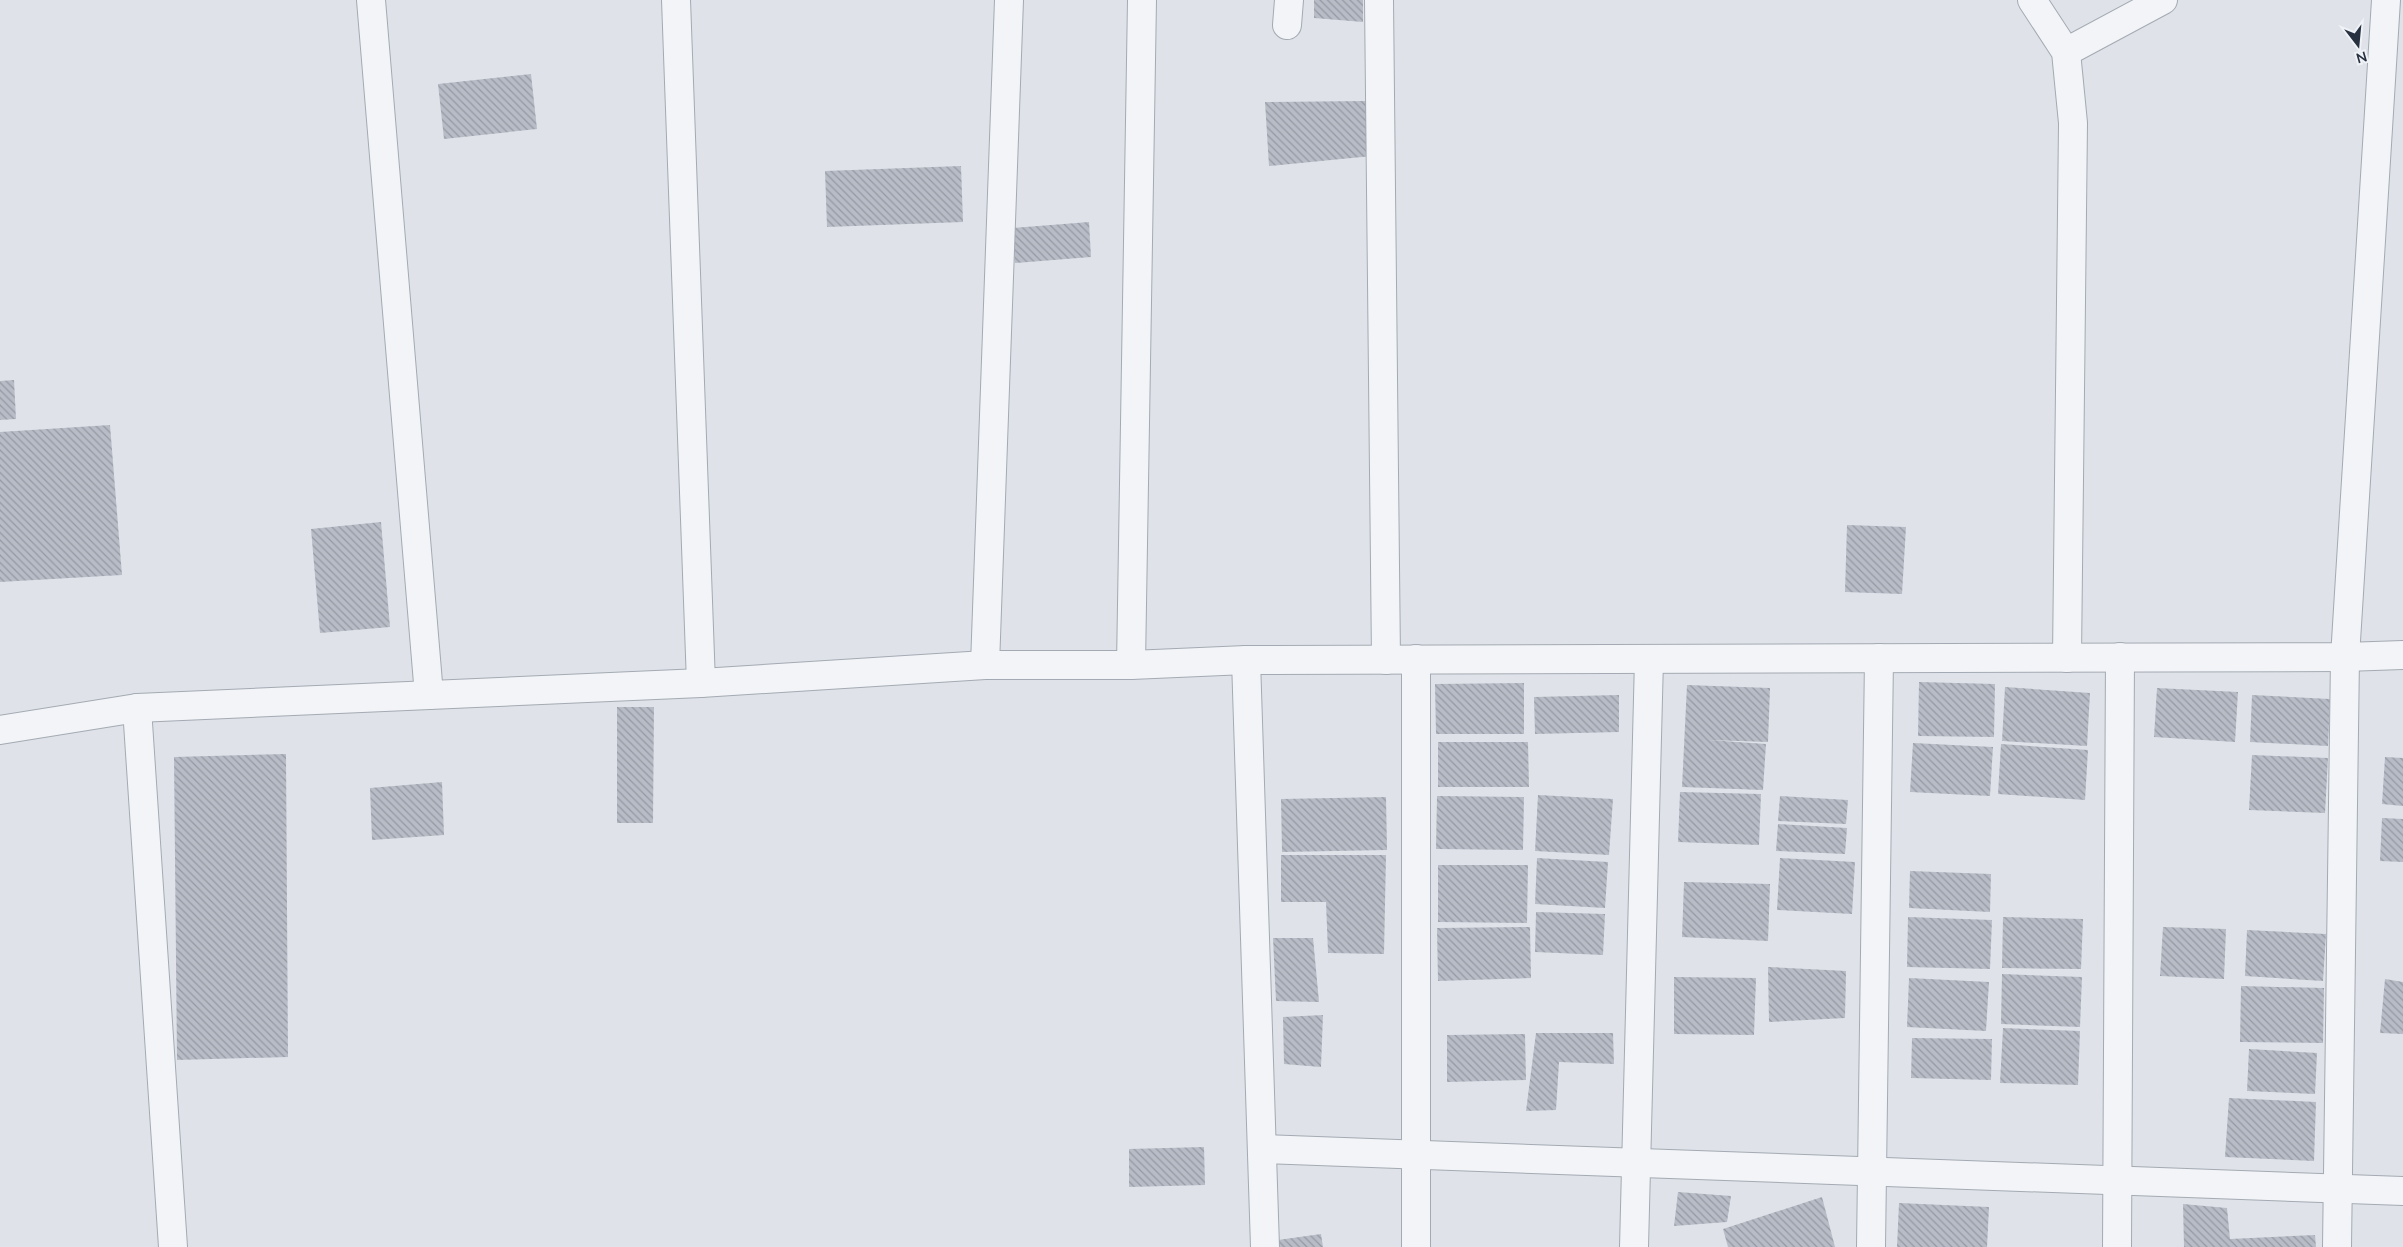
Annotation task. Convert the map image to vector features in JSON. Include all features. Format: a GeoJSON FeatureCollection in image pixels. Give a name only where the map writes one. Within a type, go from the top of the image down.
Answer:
{"type":"FeatureCollection","features":[{"type":"Feature","properties":{"kind":"street"},"geometry":{"type":"LineString","coordinates":[[371,0],[429,695]]}},
{"type":"Feature","properties":{"kind":"street"},"geometry":{"type":"LineString","coordinates":[[676,0],[701,683]]}},
{"type":"Feature","properties":{"kind":"street"},"geometry":{"type":"LineString","coordinates":[[985,665],[1009,0]]}},
{"type":"Feature","properties":{"kind":"street"},"geometry":{"type":"LineString","coordinates":[[1130,665],[1142,0]]}},
{"type":"Feature","properties":{"kind":"street"},"geometry":{"type":"LineString","coordinates":[[1379,0],[1386,660]]}},
{"type":"Feature","properties":{"kind":"street"},"geometry":{"type":"LineString","coordinates":[[2032,0],[2066,52],[2074,123],[2067,658]]}},
{"type":"Feature","properties":{"kind":"street"},"geometry":{"type":"LineString","coordinates":[[2066,52],[2163,0]]}},
{"type":"Feature","properties":{"kind":"street"},"geometry":{"type":"LineString","coordinates":[[2337,1247],[2345,657],[2386,0]]}},
{"type":"Feature","properties":{"kind":"street"},"geometry":{"type":"LineString","coordinates":[[0,730],[137,708],[701,683],[985,665],[1130,665],[1246,660],[2120,658],[2403,655]]}},
{"type":"Feature","properties":{"kind":"street"},"geometry":{"type":"LineString","coordinates":[[1871,1247],[1879,658]]}},
{"type":"Feature","properties":{"kind":"street"},"geometry":{"type":"LineString","coordinates":[[2117,1247],[2120,658]]}},
{"type":"Feature","properties":{"kind":"street"},"geometry":{"type":"LineString","coordinates":[[1416,659],[1416,1247]]}},
{"type":"Feature","properties":{"kind":"street"},"geometry":{"type":"LineString","coordinates":[[1634,1247],[1649,659]]}},
{"type":"Feature","properties":{"kind":"street"},"geometry":{"type":"LineString","coordinates":[[1246,660],[1265,1247]]}},
{"type":"Feature","properties":{"kind":"street"},"geometry":{"type":"LineString","coordinates":[[137,708],[172,1247]]}},
{"type":"Feature","properties":{"kind":"street"},"geometry":{"type":"LineString","coordinates":[[1262,1149],[2403,1192]]}},
{"type":"Feature","properties":{"kind":"building"},"geometry":{"type":"Polygon","coordinates":[[[1314,0],[1363,0],[1363,22],[1314,18],[1314,0]]]}},
{"type":"Feature","properties":{"kind":"building"},"geometry":{"type":"Polygon","coordinates":[[[531,74],[537,129],[444,139],[438,84],[531,74]]]}},
{"type":"Feature","properties":{"kind":"building"},"geometry":{"type":"Polygon","coordinates":[[[1367,101],[1372,156],[1269,166],[1265,102],[1367,101]]]}},
{"type":"Feature","properties":{"kind":"building"},"geometry":{"type":"Polygon","coordinates":[[[961,166],[963,222],[827,227],[825,171],[961,166]]]}},
{"type":"Feature","properties":{"kind":"building"},"geometry":{"type":"Polygon","coordinates":[[[1089,222],[1091,257],[1015,263],[1012,228],[1089,222]]]}},
{"type":"Feature","properties":{"kind":"building"},"geometry":{"type":"Polygon","coordinates":[[[14,380],[16,419],[0,420],[0,381],[14,380]]]}},
{"type":"Feature","properties":{"kind":"building"},"geometry":{"type":"Polygon","coordinates":[[[110,425],[122,575],[0,582],[0,432],[110,425]]]}},
{"type":"Feature","properties":{"kind":"building"},"geometry":{"type":"Polygon","coordinates":[[[381,522],[390,627],[320,633],[311,529],[381,522]]]}},
{"type":"Feature","properties":{"kind":"building"},"geometry":{"type":"Polygon","coordinates":[[[1847,525],[1906,527],[1902,594],[1845,592],[1847,525]]]}},
{"type":"Feature","properties":{"kind":"building"},"geometry":{"type":"Polygon","coordinates":[[[1919,682],[1995,684],[1994,737],[1918,736],[1919,682]]]}},
{"type":"Feature","properties":{"kind":"building"},"geometry":{"type":"Polygon","coordinates":[[[1524,683],[1524,734],[1436,734],[1435,684],[1524,683]]]}},
{"type":"Feature","properties":{"kind":"building"},"geometry":{"type":"Polygon","coordinates":[[[1687,685],[1770,688],[1768,742],[1708,740],[1766,744],[1763,790],[1682,787],[1687,685]]]}},
{"type":"Feature","properties":{"kind":"building"},"geometry":{"type":"Polygon","coordinates":[[[2005,687],[2090,693],[2087,746],[2002,741],[2005,687]]]}},
{"type":"Feature","properties":{"kind":"building"},"geometry":{"type":"Polygon","coordinates":[[[2157,688],[2238,692],[2235,742],[2154,737],[2157,688]]]}},
{"type":"Feature","properties":{"kind":"building"},"geometry":{"type":"Polygon","coordinates":[[[1619,695],[1619,732],[1535,734],[1534,697],[1619,695]]]}},
{"type":"Feature","properties":{"kind":"building"},"geometry":{"type":"Polygon","coordinates":[[[2252,695],[2330,699],[2328,746],[2250,742],[2252,695]]]}},
{"type":"Feature","properties":{"kind":"building"},"geometry":{"type":"Polygon","coordinates":[[[617,707],[654,707],[653,823],[617,823],[617,707]]]}},
{"type":"Feature","properties":{"kind":"building"},"geometry":{"type":"Polygon","coordinates":[[[1438,742],[1528,742],[1529,787],[1438,787],[1438,742]]]}},
{"type":"Feature","properties":{"kind":"building"},"geometry":{"type":"Polygon","coordinates":[[[1913,743],[1993,747],[1990,796],[1910,792],[1913,743]]]}},
{"type":"Feature","properties":{"kind":"building"},"geometry":{"type":"Polygon","coordinates":[[[2001,744],[2088,750],[2085,800],[1998,794],[2001,744]]]}},
{"type":"Feature","properties":{"kind":"building"},"geometry":{"type":"Polygon","coordinates":[[[286,754],[288,1057],[177,1060],[174,757],[286,754]]]}},
{"type":"Feature","properties":{"kind":"building"},"geometry":{"type":"Polygon","coordinates":[[[2252,755],[2328,758],[2325,813],[2249,810],[2252,755]]]}},
{"type":"Feature","properties":{"kind":"building"},"geometry":{"type":"Polygon","coordinates":[[[2385,757],[2403,758],[2403,806],[2382,804],[2385,757]]]}},
{"type":"Feature","properties":{"kind":"building"},"geometry":{"type":"Polygon","coordinates":[[[442,782],[444,835],[372,840],[370,788],[442,782]]]}},
{"type":"Feature","properties":{"kind":"building"},"geometry":{"type":"Polygon","coordinates":[[[1680,792],[1761,794],[1759,845],[1678,842],[1680,792]]]}},
{"type":"Feature","properties":{"kind":"building"},"geometry":{"type":"Polygon","coordinates":[[[1538,795],[1613,799],[1609,855],[1535,851],[1538,795]]]}},
{"type":"Feature","properties":{"kind":"building"},"geometry":{"type":"Polygon","coordinates":[[[1437,796],[1524,797],[1523,850],[1436,849],[1437,796]]]}},
{"type":"Feature","properties":{"kind":"building"},"geometry":{"type":"Polygon","coordinates":[[[1780,796],[1848,800],[1846,824],[1778,821],[1780,796]]]}},
{"type":"Feature","properties":{"kind":"building"},"geometry":{"type":"Polygon","coordinates":[[[1386,797],[1387,850],[1282,852],[1281,799],[1386,797]]]}},
{"type":"Feature","properties":{"kind":"building"},"geometry":{"type":"Polygon","coordinates":[[[2382,818],[2403,819],[2403,862],[2380,861],[2382,818]]]}},
{"type":"Feature","properties":{"kind":"building"},"geometry":{"type":"Polygon","coordinates":[[[1778,824],[1847,828],[1845,854],[1776,851],[1778,824]]]}},
{"type":"Feature","properties":{"kind":"building"},"geometry":{"type":"Polygon","coordinates":[[[1281,855],[1386,855],[1384,954],[1328,953],[1326,902],[1281,902],[1281,855]]]}},
{"type":"Feature","properties":{"kind":"building"},"geometry":{"type":"Polygon","coordinates":[[[1537,858],[1608,862],[1605,908],[1535,904],[1537,858]]]}},
{"type":"Feature","properties":{"kind":"building"},"geometry":{"type":"Polygon","coordinates":[[[1780,858],[1855,862],[1852,914],[1777,910],[1780,858]]]}},
{"type":"Feature","properties":{"kind":"building"},"geometry":{"type":"Polygon","coordinates":[[[1438,865],[1528,865],[1527,923],[1438,922],[1438,865]]]}},
{"type":"Feature","properties":{"kind":"building"},"geometry":{"type":"Polygon","coordinates":[[[1910,871],[1991,874],[1990,912],[1909,908],[1910,871]]]}},
{"type":"Feature","properties":{"kind":"building"},"geometry":{"type":"Polygon","coordinates":[[[1684,882],[1770,884],[1768,941],[1682,937],[1684,882]]]}},
{"type":"Feature","properties":{"kind":"building"},"geometry":{"type":"Polygon","coordinates":[[[1536,912],[1605,914],[1603,955],[1535,952],[1536,912]]]}},
{"type":"Feature","properties":{"kind":"building"},"geometry":{"type":"Polygon","coordinates":[[[1908,917],[1992,920],[1990,969],[1907,967],[1908,917]]]}},
{"type":"Feature","properties":{"kind":"building"},"geometry":{"type":"Polygon","coordinates":[[[2003,917],[2083,919],[2081,969],[2002,968],[2003,917]]]}},
{"type":"Feature","properties":{"kind":"building"},"geometry":{"type":"Polygon","coordinates":[[[1530,927],[1531,978],[1438,981],[1437,928],[1530,927]]]}},
{"type":"Feature","properties":{"kind":"building"},"geometry":{"type":"Polygon","coordinates":[[[2163,927],[2226,929],[2224,979],[2160,976],[2163,927]]]}},
{"type":"Feature","properties":{"kind":"building"},"geometry":{"type":"Polygon","coordinates":[[[2247,930],[2326,934],[2323,981],[2245,976],[2247,930]]]}},
{"type":"Feature","properties":{"kind":"building"},"geometry":{"type":"Polygon","coordinates":[[[1273,938],[1313,938],[1319,1002],[1276,1001],[1273,938]]]}},
{"type":"Feature","properties":{"kind":"building"},"geometry":{"type":"Polygon","coordinates":[[[1768,967],[1846,971],[1845,1018],[1769,1022],[1768,967]]]}},
{"type":"Feature","properties":{"kind":"building"},"geometry":{"type":"Polygon","coordinates":[[[2002,974],[2082,977],[2080,1027],[2001,1024],[2002,974]]]}},
{"type":"Feature","properties":{"kind":"building"},"geometry":{"type":"Polygon","coordinates":[[[1674,977],[1756,978],[1754,1035],[1674,1034],[1674,977]]]}},
{"type":"Feature","properties":{"kind":"building"},"geometry":{"type":"Polygon","coordinates":[[[1909,978],[1989,982],[1986,1031],[1907,1027],[1909,978]]]}},
{"type":"Feature","properties":{"kind":"building"},"geometry":{"type":"Polygon","coordinates":[[[2385,979],[2403,982],[2403,1034],[2380,1033],[2385,979]]]}},
{"type":"Feature","properties":{"kind":"building"},"geometry":{"type":"Polygon","coordinates":[[[2241,986],[2324,988],[2323,1043],[2240,1042],[2241,986]]]}},
{"type":"Feature","properties":{"kind":"building"},"geometry":{"type":"Polygon","coordinates":[[[1323,1015],[1321,1067],[1284,1064],[1283,1017],[1323,1015]]]}},
{"type":"Feature","properties":{"kind":"building"},"geometry":{"type":"Polygon","coordinates":[[[2003,1028],[2080,1031],[2078,1085],[2000,1083],[2003,1028]]]}},
{"type":"Feature","properties":{"kind":"building"},"geometry":{"type":"Polygon","coordinates":[[[1536,1033],[1613,1033],[1614,1064],[1559,1062],[1556,1110],[1526,1111],[1536,1033]]]}},
{"type":"Feature","properties":{"kind":"building"},"geometry":{"type":"Polygon","coordinates":[[[1525,1034],[1526,1080],[1447,1082],[1447,1035],[1525,1034]]]}},
{"type":"Feature","properties":{"kind":"building"},"geometry":{"type":"Polygon","coordinates":[[[1912,1038],[1992,1039],[1991,1080],[1911,1078],[1912,1038]]]}},
{"type":"Feature","properties":{"kind":"building"},"geometry":{"type":"Polygon","coordinates":[[[2249,1049],[2317,1053],[2315,1094],[2247,1091],[2249,1049]]]}},
{"type":"Feature","properties":{"kind":"building"},"geometry":{"type":"Polygon","coordinates":[[[2229,1098],[2316,1102],[2314,1161],[2225,1157],[2229,1098]]]}},
{"type":"Feature","properties":{"kind":"building"},"geometry":{"type":"Polygon","coordinates":[[[1204,1147],[1205,1185],[1129,1187],[1129,1149],[1204,1147]]]}},
{"type":"Feature","properties":{"kind":"building"},"geometry":{"type":"Polygon","coordinates":[[[1678,1192],[1731,1196],[1727,1222],[1674,1226],[1678,1192]]]}},
{"type":"Feature","properties":{"kind":"building"},"geometry":{"type":"Polygon","coordinates":[[[1822,1197],[1835,1247],[1728,1247],[1723,1229],[1822,1197]]]}},
{"type":"Feature","properties":{"kind":"building"},"geometry":{"type":"Polygon","coordinates":[[[1899,1203],[1989,1207],[1987,1247],[1897,1247],[1899,1203]]]}},
{"type":"Feature","properties":{"kind":"building"},"geometry":{"type":"Polygon","coordinates":[[[2183,1204],[2227,1208],[2230,1239],[2315,1235],[2316,1247],[2184,1247],[2183,1204]]]}},
{"type":"Feature","properties":{"kind":"building"},"geometry":{"type":"Polygon","coordinates":[[[1321,1234],[1323,1247],[1280,1247],[1278,1240],[1321,1234]]]}}]}
